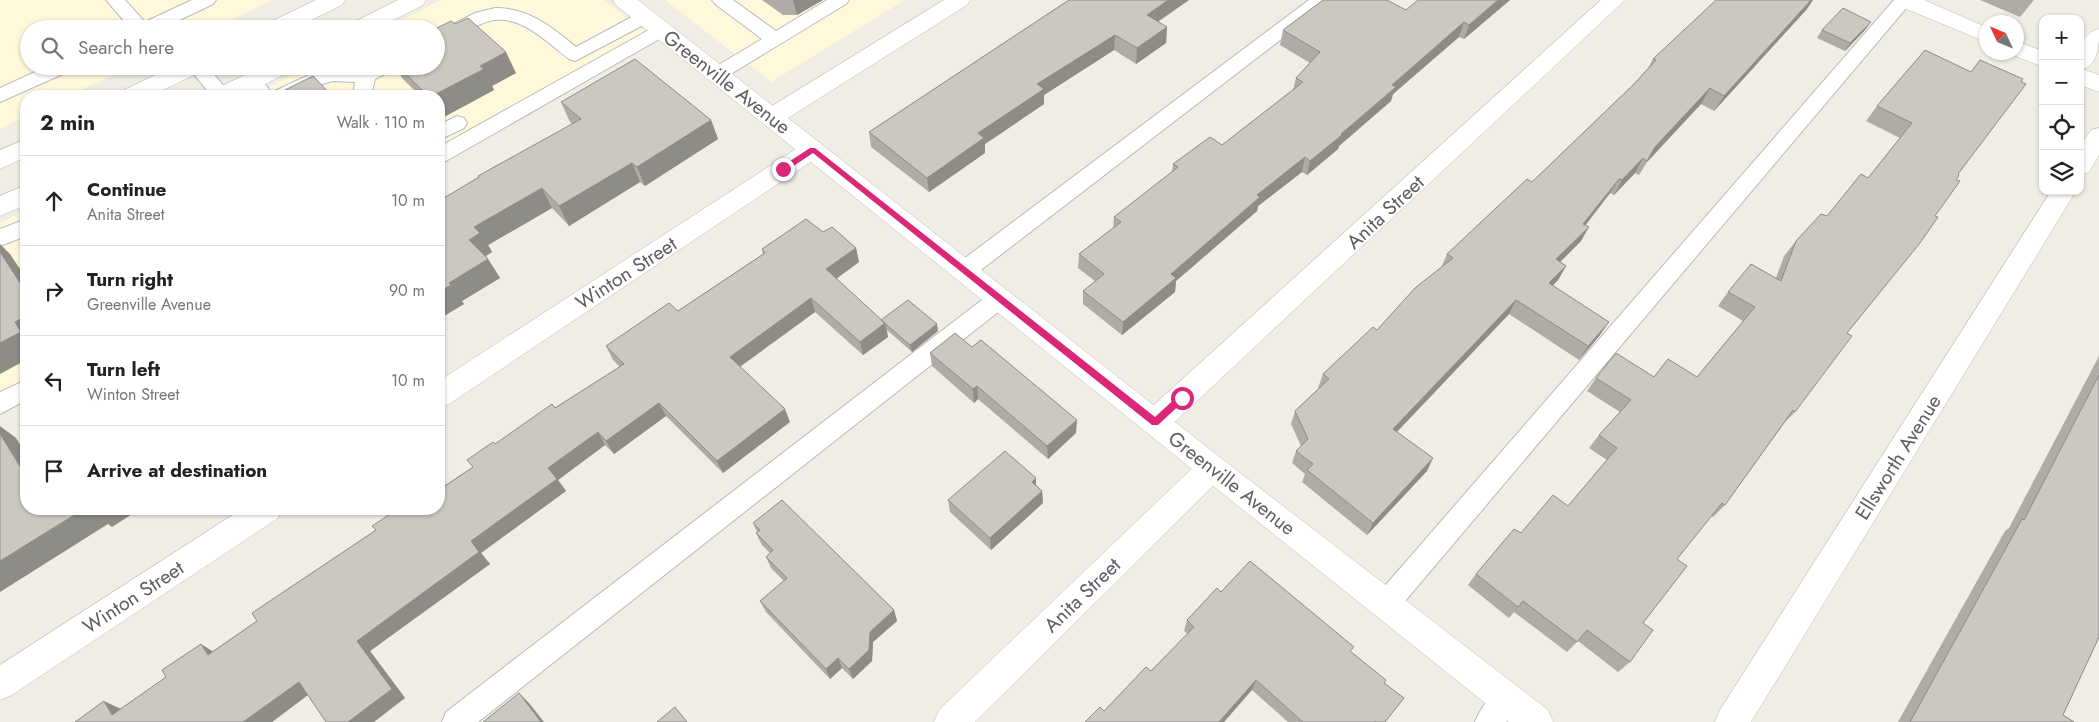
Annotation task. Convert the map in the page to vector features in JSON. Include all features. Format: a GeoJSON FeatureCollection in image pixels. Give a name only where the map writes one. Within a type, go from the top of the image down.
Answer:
{"type":"FeatureCollection","features":[{"type":"Feature","properties":{"kind":"street"},"geometry":{"type":"LineString","coordinates":[[293,20],[334,0]]}},
{"type":"Feature","properties":{"kind":"street"},"geometry":{"type":"LineString","coordinates":[[376,20],[415,0]]}},
{"type":"Feature","properties":{"kind":"street","name":"Greenville Avenue"},"geometry":{"type":"LineString","coordinates":[[624,0],[1212,468],[1386,604],[1498,711],[1536,722]]}},
{"type":"Feature","properties":{"kind":"street"},"geometry":{"type":"LineString","coordinates":[[772,117],[959,0]]}},
{"type":"Feature","properties":{"kind":"street","name":"Anita Street"},"geometry":{"type":"LineString","coordinates":[[1155,422],[1614,0]]}},
{"type":"Feature","properties":{"kind":"street"},"geometry":{"type":"LineString","coordinates":[[1904,0],[1979,32]]}},
{"type":"Feature","properties":{"kind":"street"},"geometry":{"type":"LineString","coordinates":[[2082,60],[2099,36]]}},
{"type":"Feature","properties":{"kind":"street"},"geometry":{"type":"LineString","coordinates":[[2024,52],[2039,58]]}},
{"type":"Feature","properties":{"kind":"street"},"geometry":{"type":"LineString","coordinates":[[145,90],[176,75]]}},
{"type":"Feature","properties":{"kind":"street"},"geometry":{"type":"LineString","coordinates":[[258,89],[273,75]]}},
{"type":"Feature","properties":{"kind":"street"},"geometry":{"type":"LineString","coordinates":[[2084,78],[2099,84]]}},
{"type":"Feature","properties":{"kind":"street"},"geometry":{"type":"LineString","coordinates":[[2084,160],[2099,136]]}},
{"type":"Feature","properties":{"kind":"street","name":"Winton Street"},"geometry":{"type":"LineString","coordinates":[[445,392],[813,149]]}},
{"type":"Feature","properties":{"kind":"street"},"geometry":{"type":"LineString","coordinates":[[0,160],[20,150]]}},
{"type":"Feature","properties":{"kind":"street","name":"Ellsworth Avenue"},"geometry":{"type":"LineString","coordinates":[[1732,722],[2061,195]]}},
{"type":"Feature","properties":{"kind":"street","name":"Anita Street"},"geometry":{"type":"LineString","coordinates":[[951,722],[1212,468]]}},
{"type":"Feature","properties":{"kind":"street","name":"Winton Street"},"geometry":{"type":"LineString","coordinates":[[0,684],[258,515]]}},
{"type":"Feature","properties":{"kind":"lane"},"geometry":{"type":"LineString","coordinates":[[115,0],[133,20]]}},
{"type":"Feature","properties":{"kind":"lane"},"geometry":{"type":"LineString","coordinates":[[164,20],[207,0]]}},
{"type":"Feature","properties":{"kind":"lane"},"geometry":{"type":"LineString","coordinates":[[722,0],[775,39]]}},
{"type":"Feature","properties":{"kind":"lane"},"geometry":{"type":"LineString","coordinates":[[717,74],[840,0]]}},
{"type":"Feature","properties":{"kind":"lane"},"geometry":{"type":"LineString","coordinates":[[965,270],[1321,0]]}},
{"type":"Feature","properties":{"kind":"lane"},"geometry":{"type":"LineString","coordinates":[[1386,604],[1904,0]]}},
{"type":"Feature","properties":{"kind":"lane"},"geometry":{"type":"LineString","coordinates":[[445,35],[482,16],[506,13],[532,21],[575,55],[654,24]]}},
{"type":"Feature","properties":{"kind":"lane"},"geometry":{"type":"LineString","coordinates":[[445,152],[654,24]]}},
{"type":"Feature","properties":{"kind":"lane"},"geometry":{"type":"LineString","coordinates":[[0,96],[46,75]]}},
{"type":"Feature","properties":{"kind":"lane"},"geometry":{"type":"LineString","coordinates":[[203,75],[217,90]]}},
{"type":"Feature","properties":{"kind":"lane"},"geometry":{"type":"LineString","coordinates":[[294,90],[312,81],[333,75],[366,76],[363,90]]}},
{"type":"Feature","properties":{"kind":"lane"},"geometry":{"type":"LineString","coordinates":[[445,130],[457,124]]}},
{"type":"Feature","properties":{"kind":"lane"},"geometry":{"type":"LineString","coordinates":[[0,238],[20,230]]}},
{"type":"Feature","properties":{"kind":"lane"},"geometry":{"type":"LineString","coordinates":[[456,722],[999,298]]}},
{"type":"Feature","properties":{"kind":"lane"},"geometry":{"type":"LineString","coordinates":[[0,404],[20,392]]}},
{"type":"Feature","properties":{"kind":"shaded area"},"geometry":{"type":"Polygon","coordinates":[[[0,0],[273,0],[231,20],[20,20],[20,75],[113,75],[82,90],[20,90],[20,119],[0,129],[0,0]]]}},
{"type":"Feature","properties":{"kind":"shaded area"},"geometry":{"type":"Polygon","coordinates":[[[441,0],[604,0],[646,33],[445,147],[445,90],[263,90],[292,75],[445,75],[445,20],[402,20],[441,0]]]}},
{"type":"Feature","properties":{"kind":"shaded area"},"geometry":{"type":"Polygon","coordinates":[[[665,0],[905,0],[771,82],[665,0]]]}},
{"type":"Feature","properties":{"kind":"shaded area"},"geometry":{"type":"Polygon","coordinates":[[[20,213],[20,386],[0,398],[0,223],[20,213]]]}},
{"type":"Feature","properties":{"kind":"building"},"geometry":{"type":"Polygon","coordinates":[[[1069,0],[1168,0],[1147,15],[1167,27],[1137,48],[1115,35],[1037,84],[1044,89],[978,133],[984,138],[927,178],[869,132],[1069,0]]]}},
{"type":"Feature","properties":{"kind":"building"},"geometry":{"type":"Polygon","coordinates":[[[1323,0],[1387,0],[1406,10],[1418,0],[1498,0],[1469,25],[1464,22],[1392,85],[1396,87],[1310,161],[1305,157],[1257,195],[1260,197],[1171,274],[1176,278],[1123,322],[1083,291],[1104,274],[1079,254],[1121,222],[1114,217],[1178,167],[1173,164],[1210,137],[1222,145],[1303,82],[1296,78],[1320,52],[1283,30],[1323,0]]]}},
{"type":"Feature","properties":{"kind":"building"},"geometry":{"type":"Polygon","coordinates":[[[1716,0],[1811,0],[1724,96],[1710,88],[1655,147],[1647,161],[1643,158],[1622,180],[1619,179],[1583,224],[1589,227],[1556,259],[1566,266],[1549,283],[1609,322],[1588,346],[1516,300],[1393,429],[1433,458],[1373,523],[1307,470],[1313,464],[1296,451],[1308,439],[1295,411],[1329,379],[1323,374],[1373,327],[1377,330],[1415,288],[1453,258],[1447,254],[1527,179],[1532,182],[1633,85],[1656,60],[1653,59],[1716,0]]]}},
{"type":"Feature","properties":{"kind":"building"},"geometry":{"type":"Polygon","coordinates":[[[1843,8],[1871,22],[1850,43],[1822,30],[1843,8]]]}},
{"type":"Feature","properties":{"kind":"building"},"geometry":{"type":"Polygon","coordinates":[[[468,18],[506,52],[480,66],[484,69],[444,90],[422,90],[407,75],[445,75],[445,24],[451,21],[455,24],[468,18]]]}},
{"type":"Feature","properties":{"kind":"building"},"geometry":{"type":"Polygon","coordinates":[[[1925,50],[1971,72],[1980,60],[2023,79],[2021,82],[2026,84],[1958,174],[1956,180],[1960,181],[1935,216],[1938,217],[1920,243],[1847,333],[1852,336],[1795,412],[1793,410],[1725,505],[1722,503],[1677,559],[1687,566],[1643,623],[1653,630],[1630,662],[1587,630],[1577,642],[1523,601],[1518,607],[1476,574],[1514,529],[1521,533],[1553,495],[1568,506],[1617,448],[1599,435],[1631,400],[1596,378],[1616,353],[1654,377],[1668,359],[1697,377],[1755,307],[1728,292],[1751,264],[1781,281],[1796,241],[1821,214],[1827,216],[1861,174],[1868,178],[1912,123],[1877,106],[1925,50]]]}},
{"type":"Feature","properties":{"kind":"building"},"geometry":{"type":"Polygon","coordinates":[[[635,59],[711,120],[637,167],[632,163],[559,206],[542,188],[474,227],[480,233],[469,240],[488,259],[449,283],[451,285],[445,288],[445,197],[478,176],[581,119],[561,102],[635,59]]]}},
{"type":"Feature","properties":{"kind":"building"},"geometry":{"type":"Polygon","coordinates":[[[313,76],[326,90],[285,90],[313,76]]]}},
{"type":"Feature","properties":{"kind":"building"},"geometry":{"type":"Polygon","coordinates":[[[806,219],[823,232],[832,227],[856,248],[826,269],[885,323],[860,342],[811,298],[730,357],[785,409],[717,461],[659,403],[606,441],[598,432],[548,468],[557,479],[471,541],[479,552],[357,641],[392,689],[348,722],[326,722],[299,682],[243,722],[75,722],[104,701],[112,715],[166,677],[162,670],[201,644],[208,655],[257,621],[252,613],[376,530],[372,526],[389,515],[445,515],[445,486],[473,467],[467,460],[493,442],[495,444],[552,404],[555,408],[624,364],[606,346],[669,303],[678,311],[765,253],[762,249],[806,219]]]}},
{"type":"Feature","properties":{"kind":"building"},"geometry":{"type":"Polygon","coordinates":[[[0,252],[20,283],[20,319],[15,322],[20,333],[0,343],[0,252]]]}},
{"type":"Feature","properties":{"kind":"building"},"geometry":{"type":"Polygon","coordinates":[[[908,300],[937,324],[910,345],[881,320],[908,300]]]}},
{"type":"Feature","properties":{"kind":"building"},"geometry":{"type":"Polygon","coordinates":[[[955,333],[972,347],[981,340],[1077,420],[1047,446],[977,386],[973,389],[930,353],[955,333]]]}},
{"type":"Feature","properties":{"kind":"building"},"geometry":{"type":"Polygon","coordinates":[[[2099,375],[2099,637],[2063,715],[2074,722],[1910,722],[2022,519],[2024,520],[2099,375]]]}},
{"type":"Feature","properties":{"kind":"building"},"geometry":{"type":"Polygon","coordinates":[[[0,434],[20,466],[20,515],[74,515],[0,561],[0,434]]]}},
{"type":"Feature","properties":{"kind":"building"},"geometry":{"type":"Polygon","coordinates":[[[1005,451],[1036,478],[1032,482],[1042,491],[990,538],[948,500],[1005,451]]]}},
{"type":"Feature","properties":{"kind":"building"},"geometry":{"type":"Polygon","coordinates":[[[782,500],[894,610],[870,632],[869,650],[849,669],[838,658],[826,669],[760,601],[787,578],[766,557],[773,550],[756,533],[760,530],[753,523],[782,500]]]}},
{"type":"Feature","properties":{"kind":"building"},"geometry":{"type":"Polygon","coordinates":[[[1250,561],[1354,647],[1350,651],[1386,680],[1384,683],[1404,698],[1385,722],[1303,722],[1256,680],[1219,722],[1085,722],[1100,707],[1104,711],[1146,667],[1151,671],[1194,627],[1187,620],[1217,588],[1221,592],[1250,561]]]}},
{"type":"Feature","properties":{"kind":"building"},"geometry":{"type":"Polygon","coordinates":[[[519,693],[541,722],[483,722],[519,693]]]}},
{"type":"Feature","properties":{"kind":"building"},"geometry":{"type":"Polygon","coordinates":[[[675,707],[687,722],[657,722],[675,707]]]}},
{"type":"Feature","properties":{"kind":"route"},"geometry":{"type":"LineString","coordinates":[[783,169],[813,149],[1155,422],[1182,398]]}}]}
